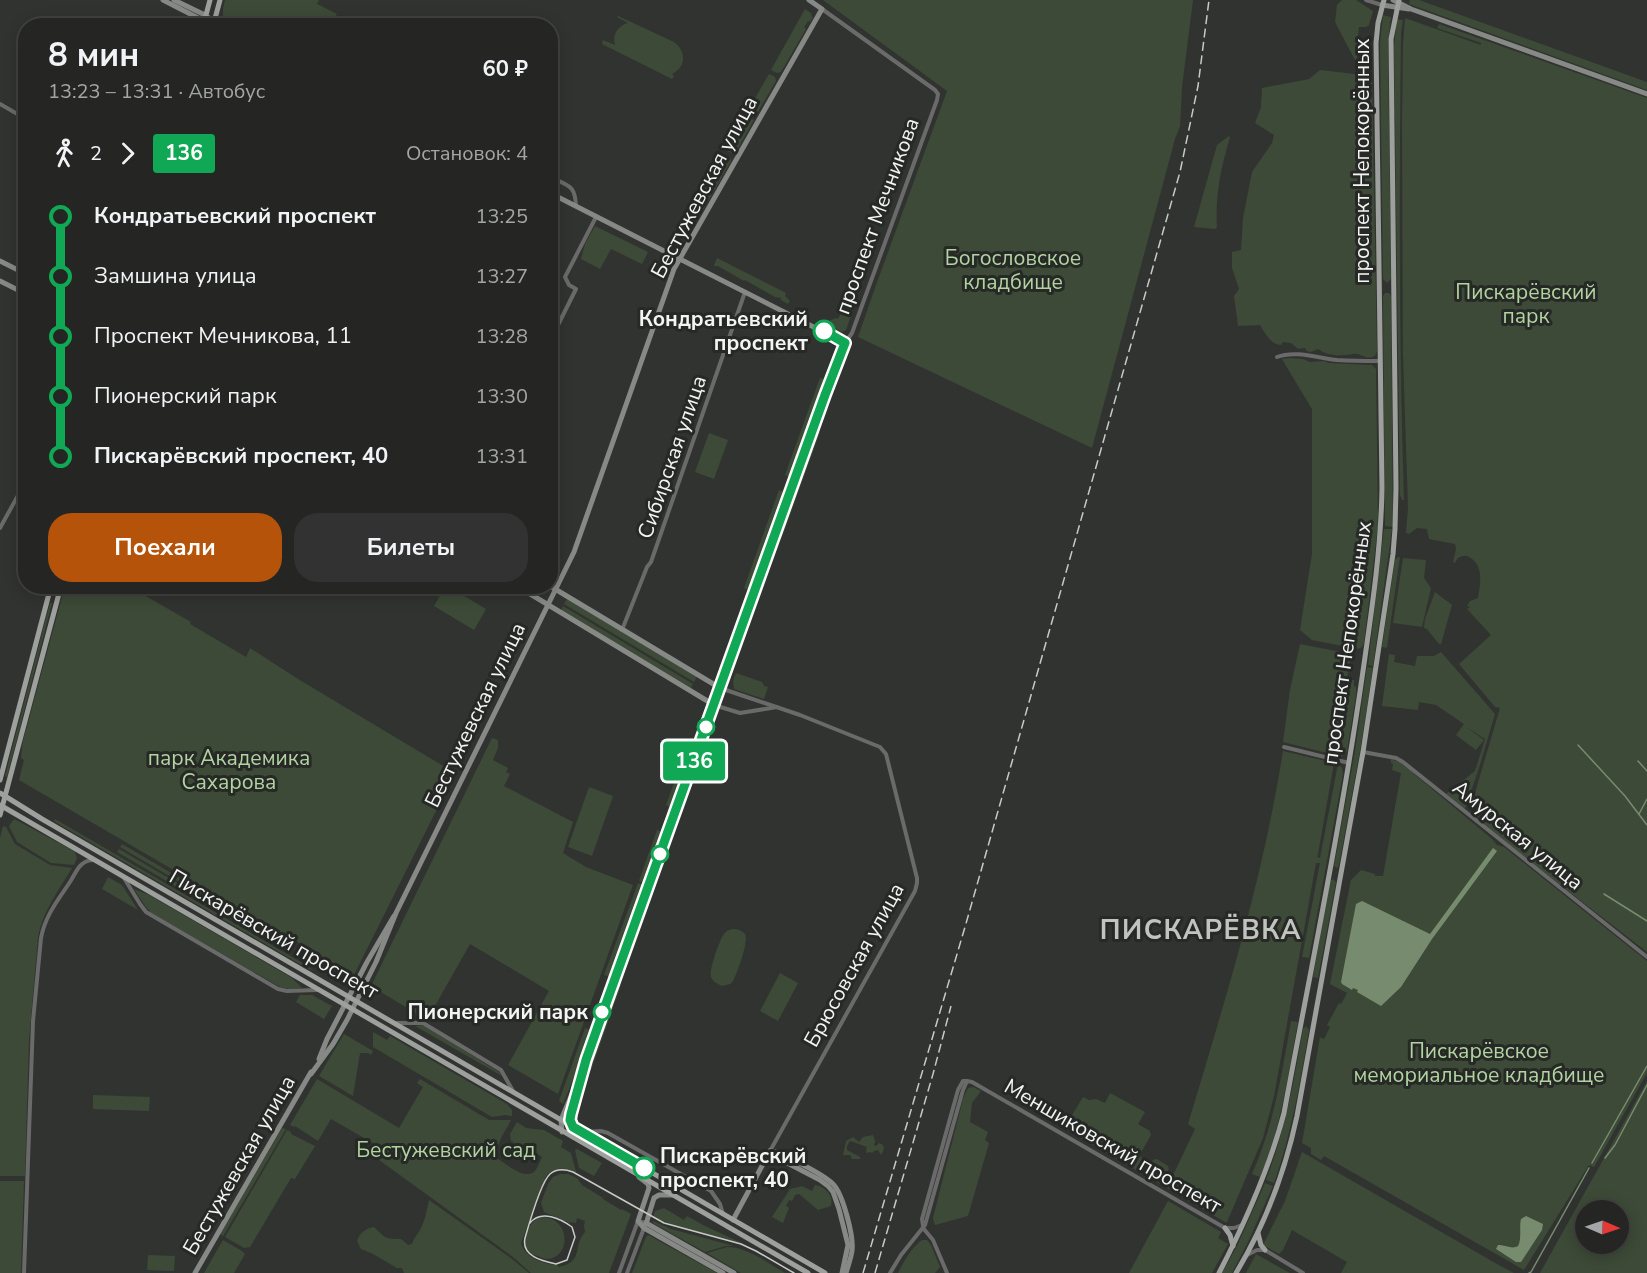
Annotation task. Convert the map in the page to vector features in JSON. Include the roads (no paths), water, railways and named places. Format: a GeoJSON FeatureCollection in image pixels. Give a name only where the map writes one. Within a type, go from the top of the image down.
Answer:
{"type":"FeatureCollection","features":[{"type":"Feature","properties":{"kind":"main road"},"geometry":{"type":"LineString","coordinates":[[205,18],[210,0]]}},
{"type":"Feature","properties":{"kind":"main road"},"geometry":{"type":"LineString","coordinates":[[216,18],[220,0]]}},
{"type":"Feature","properties":{"kind":"main road","name":"проспект Непокорённых"},"geometry":{"type":"LineString","coordinates":[[1219,1273],[1244,1224],[1271,1159],[1284,1113],[1349,763],[1366,654],[1381,527],[1376,43],[1383,2]]}},
{"type":"Feature","properties":{"kind":"main road","name":"проспект Непокорённых"},"geometry":{"type":"LineString","coordinates":[[1238,1271],[1271,1202],[1291,1142],[1363,752],[1395,529],[1391,39],[1397,2]]}},
{"type":"Feature","properties":{"kind":"main road"},"geometry":{"type":"LineString","coordinates":[[1379,288],[1394,288]]}},
{"type":"Feature","properties":{"kind":"main road"},"geometry":{"type":"LineString","coordinates":[[0,780],[49,594]]}},
{"type":"Feature","properties":{"kind":"main road"},"geometry":{"type":"LineString","coordinates":[[0,815],[3,794],[59,594]]}},
{"type":"Feature","properties":{"kind":"main road"},"geometry":{"type":"LineString","coordinates":[[48,599],[57,602]]}},
{"type":"Feature","properties":{"kind":"main road","name":"Пискарёвский проспект"},"geometry":{"type":"LineString","coordinates":[[3,794],[42,819],[825,1273]]}},
{"type":"Feature","properties":{"kind":"main road","name":"Пискарёвский проспект"},"geometry":{"type":"LineString","coordinates":[[1,806],[808,1273]]}},
{"type":"Feature","properties":{"kind":"main road"},"geometry":{"type":"LineString","coordinates":[[1329,872],[1341,874]]}},
{"type":"Feature","properties":{"kind":"main road"},"geometry":{"type":"LineString","coordinates":[[1225,1228],[1233,1246]]}},
{"type":"Feature","properties":{"kind":"main road"},"geometry":{"type":"LineString","coordinates":[[1258,1233],[1265,1250]]}},
{"type":"Feature","properties":{"kind":"street"},"geometry":{"type":"LineString","coordinates":[[163,0],[198,18]]}},
{"type":"Feature","properties":{"kind":"street"},"geometry":{"type":"LineString","coordinates":[[174,0],[200,18]]}},
{"type":"Feature","properties":{"kind":"street"},"geometry":{"type":"LineString","coordinates":[[809,0],[822,9]]}},
{"type":"Feature","properties":{"kind":"street"},"geometry":{"type":"LineString","coordinates":[[1366,0],[1397,2],[1406,9],[1647,94]]}},
{"type":"Feature","properties":{"kind":"street","name":"проспект Мечникова"},"geometry":{"type":"LineString","coordinates":[[562,1132],[561,1120],[586,1060],[841,352],[854,328],[938,100],[935,90],[822,9]]}},
{"type":"Feature","properties":{"kind":"street","name":"Бестужевская улица"},"geometry":{"type":"LineString","coordinates":[[558,579],[574,552],[666,289],[679,258],[822,9]]}},
{"type":"Feature","properties":{"kind":"street"},"geometry":{"type":"LineString","coordinates":[[0,104],[18,114]]}},
{"type":"Feature","properties":{"kind":"street"},"geometry":{"type":"LineString","coordinates":[[558,181],[572,187],[576,206]]}},
{"type":"Feature","properties":{"kind":"street"},"geometry":{"type":"LineString","coordinates":[[558,197],[845,343]]}},
{"type":"Feature","properties":{"kind":"street"},"geometry":{"type":"LineString","coordinates":[[558,325],[576,289],[569,285],[565,277],[597,216]]}},
{"type":"Feature","properties":{"kind":"street"},"geometry":{"type":"LineString","coordinates":[[0,261],[18,270]]}},
{"type":"Feature","properties":{"kind":"street"},"geometry":{"type":"LineString","coordinates":[[0,280],[18,290]]}},
{"type":"Feature","properties":{"kind":"street","name":"Сибирская улица"},"geometry":{"type":"LineString","coordinates":[[622,630],[651,562],[745,292]]}},
{"type":"Feature","properties":{"kind":"street"},"geometry":{"type":"LineString","coordinates":[[1276,357],[1287,354],[1336,360],[1380,361]]}},
{"type":"Feature","properties":{"kind":"street"},"geometry":{"type":"LineString","coordinates":[[0,528],[18,495]]}},
{"type":"Feature","properties":{"kind":"street"},"geometry":{"type":"LineString","coordinates":[[558,591],[720,688]]}},
{"type":"Feature","properties":{"kind":"street"},"geometry":{"type":"LineString","coordinates":[[530,594],[714,705]]}},
{"type":"Feature","properties":{"kind":"street","name":"Бестужевская улица"},"geometry":{"type":"LineString","coordinates":[[311,1074],[333,1044],[357,1001],[396,913],[551,594]]}},
{"type":"Feature","properties":{"kind":"street","name":"Брюсовская улица"},"geometry":{"type":"LineString","coordinates":[[720,688],[778,707],[880,747],[886,754],[917,883],[915,891],[733,1220]]}},
{"type":"Feature","properties":{"kind":"street","name":"Брюсовская улица"},"geometry":{"type":"LineString","coordinates":[[714,705],[740,713],[778,707]]}},
{"type":"Feature","properties":{"kind":"street"},"geometry":{"type":"LineString","coordinates":[[1284,747],[1349,763]]}},
{"type":"Feature","properties":{"kind":"street","name":"Амурская улица"},"geometry":{"type":"LineString","coordinates":[[1363,752],[1396,758],[1403,762],[1647,957]]}},
{"type":"Feature","properties":{"kind":"street"},"geometry":{"type":"LineString","coordinates":[[24,1273],[33,1021],[41,938],[48,916],[81,865],[94,860]]}},
{"type":"Feature","properties":{"kind":"street"},"geometry":{"type":"LineString","coordinates":[[124,878],[146,912],[197,942],[278,989],[317,990]]}},
{"type":"Feature","properties":{"kind":"street","name":"Бестужевская улица"},"geometry":{"type":"LineString","coordinates":[[195,1273],[311,1074],[367,962],[396,913]]}},
{"type":"Feature","properties":{"kind":"street"},"geometry":{"type":"LineString","coordinates":[[395,1023],[423,1023],[501,1070],[515,1094]]}},
{"type":"Feature","properties":{"kind":"street","name":"проспект Мечникова"},"geometry":{"type":"LineString","coordinates":[[573,1127],[570,1117],[586,1060]]}},
{"type":"Feature","properties":{"kind":"street","name":"Меншиковский проспект"},"geometry":{"type":"LineString","coordinates":[[923,1228],[967,1082],[972,1082],[1225,1228],[1234,1228],[1244,1224]]}},
{"type":"Feature","properties":{"kind":"street"},"geometry":{"type":"LineString","coordinates":[[581,1132],[608,1133],[711,1191],[720,1204],[723,1215]]}},
{"type":"Feature","properties":{"kind":"street"},"geometry":{"type":"LineString","coordinates":[[770,1151],[777,1152],[822,1176],[839,1191],[852,1245],[844,1273]]}},
{"type":"Feature","properties":{"kind":"street"},"geometry":{"type":"LineString","coordinates":[[619,1273],[649,1188],[639,1176]]}},
{"type":"Feature","properties":{"kind":"street"},"geometry":{"type":"LineString","coordinates":[[627,1273],[654,1198],[659,1195],[672,1195]]}},
{"type":"Feature","properties":{"kind":"street"},"geometry":{"type":"LineString","coordinates":[[638,1221],[734,1273]]}},
{"type":"Feature","properties":{"kind":"street"},"geometry":{"type":"LineString","coordinates":[[645,1225],[723,1273]]}},
{"type":"Feature","properties":{"kind":"street"},"geometry":{"type":"LineString","coordinates":[[890,1273],[923,1228],[933,1240],[946,1273]]}},
{"type":"Feature","properties":{"kind":"street"},"geometry":{"type":"LineString","coordinates":[[1247,1255],[1257,1250],[1265,1250],[1304,1273]]}},
{"type":"Feature","properties":{"kind":"waterway"},"geometry":{"type":"LineString","coordinates":[[1578,745],[1625,796],[1647,825]]}},
{"type":"Feature","properties":{"kind":"waterway"},"geometry":{"type":"LineString","coordinates":[[1638,761],[1647,771]]}},
{"type":"Feature","properties":{"kind":"waterway"},"geometry":{"type":"LineString","coordinates":[[1639,814],[1647,799]]}},
{"type":"Feature","properties":{"kind":"waterway"},"geometry":{"type":"LineString","coordinates":[[1604,894],[1647,921]]}},
{"type":"Feature","properties":{"kind":"waterway"},"geometry":{"type":"LineString","coordinates":[[1592,1163],[1647,1066]]}},
{"type":"Feature","properties":{"kind":"waterway"},"geometry":{"type":"LineString","coordinates":[[1605,1158],[1615,1145],[1647,1085]]}},
{"type":"Feature","properties":{"kind":"waterway"},"geometry":{"type":"LineString","coordinates":[[1529,1273],[1589,1168]]}},
{"type":"Feature","properties":{"kind":"tram line"},"geometry":{"type":"LineString","coordinates":[[530,1223],[545,1216],[572,1227],[575,1237],[567,1260],[556,1264],[539,1259],[529,1253],[525,1244],[532,1214],[547,1178],[555,1171],[567,1170],[664,1223],[741,1244],[794,1273]]}},
{"type":"Feature","properties":{"kind":"railway"},"geometry":{"type":"LineString","coordinates":[[863,1273],[965,927],[1180,172],[1198,86],[1209,0]]}},
{"type":"Feature","properties":{"kind":"railway"},"geometry":{"type":"LineString","coordinates":[[875,1273],[951,1006]]}},
{"type":"Feature","properties":{"kind":"place","name":"Кондратьевский проспект"},"geometry":{"type":"Point","coordinates":[824,331]}},
{"type":"Feature","properties":{"kind":"place","name":"Пионерский парк"},"geometry":{"type":"Point","coordinates":[602,1012]}},
{"type":"Feature","properties":{"kind":"place","name":"Пискарёвский проспект, 40"},"geometry":{"type":"Point","coordinates":[644,1168]}},
{"type":"Feature","properties":{"kind":"district","name":"ПИСКАРЁВКА"},"geometry":{"type":"Point","coordinates":[1201,930]}},
{"type":"Feature","properties":{"kind":"park label","name":"Богословское кладбище"},"geometry":{"type":"Point","coordinates":[1013,270]}},
{"type":"Feature","properties":{"kind":"park label","name":"Пискарёвский парк"},"geometry":{"type":"Point","coordinates":[1526,304]}},
{"type":"Feature","properties":{"kind":"park label","name":"парк Академика Сахарова"},"geometry":{"type":"Point","coordinates":[229,770]}},
{"type":"Feature","properties":{"kind":"park label","name":"Пискарёвское мемориальное кладбище"},"geometry":{"type":"Point","coordinates":[1479,1063]}},
{"type":"Feature","properties":{"kind":"park label","name":"Бестужевский сад"},"geometry":{"type":"Point","coordinates":[446,1150]}}]}
